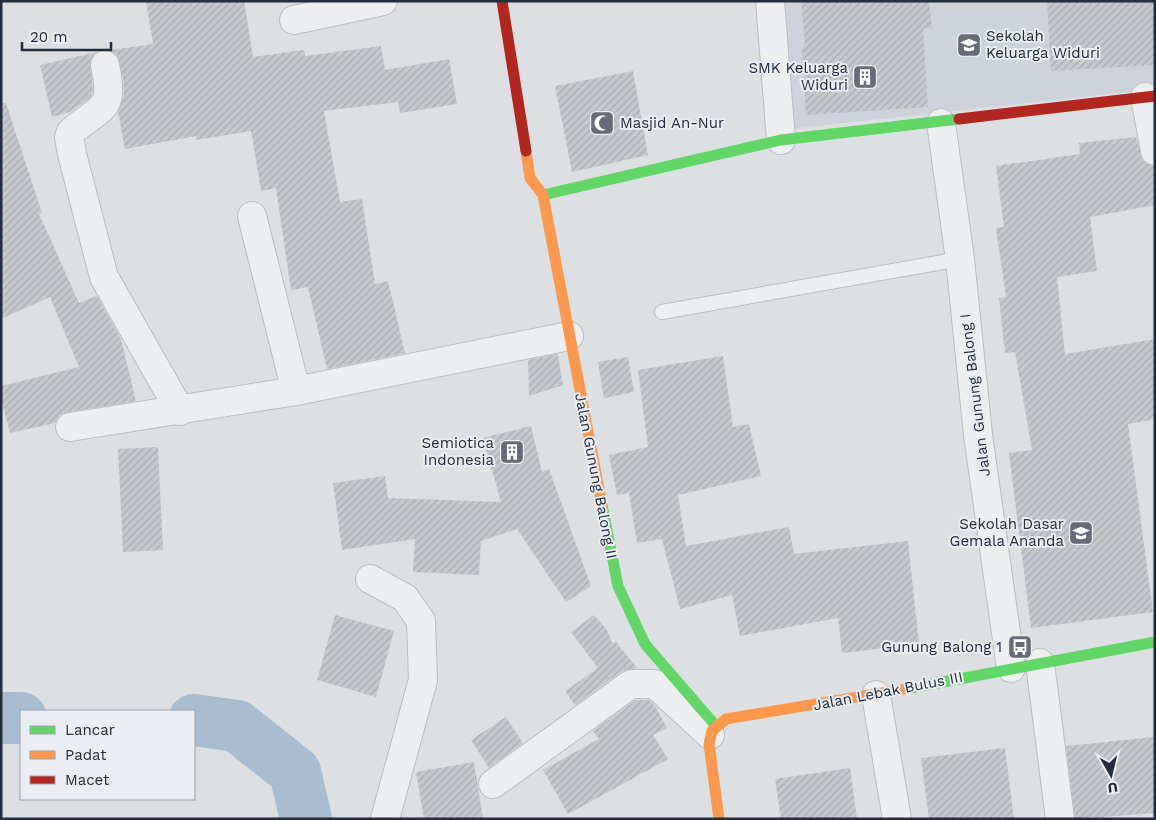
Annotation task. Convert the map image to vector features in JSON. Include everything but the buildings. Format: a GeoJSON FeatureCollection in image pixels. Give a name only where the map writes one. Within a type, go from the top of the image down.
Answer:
{"type":"FeatureCollection","features":[{"type":"Feature","properties":{"kind":"street"},"geometry":{"type":"LineString","coordinates":[[294,20],[383,1]]}},
{"type":"Feature","properties":{"kind":"street","name":"Jalan Gunung Balong II"},"geometry":{"type":"LineString","coordinates":[[502,1],[530,178],[543,195],[618,586],[644,644],[713,731]]}},
{"type":"Feature","properties":{"kind":"street"},"geometry":{"type":"LineString","coordinates":[[770,1],[781,140]]}},
{"type":"Feature","properties":{"kind":"street"},"geometry":{"type":"LineString","coordinates":[[105,65],[110,87],[108,100],[101,111],[71,132],[69,137],[72,154],[104,277],[180,411]]}},
{"type":"Feature","properties":{"kind":"street"},"geometry":{"type":"LineString","coordinates":[[543,195],[781,140],[941,123],[1150,97],[1155,151]]}},
{"type":"Feature","properties":{"kind":"street","name":"Jalan Gunung Balong I"},"geometry":{"type":"LineString","coordinates":[[941,123],[960,259],[978,436],[1011,668]]}},
{"type":"Feature","properties":{"kind":"street"},"geometry":{"type":"LineString","coordinates":[[252,216],[296,391]]}},
{"type":"Feature","properties":{"kind":"street"},"geometry":{"type":"LineString","coordinates":[[70,427],[180,411],[296,391],[569,336]]}},
{"type":"Feature","properties":{"kind":"street"},"geometry":{"type":"LineString","coordinates":[[370,579],[405,598],[421,621],[423,680],[385,819]]}},
{"type":"Feature","properties":{"kind":"street","name":"Jalan Lebak Bulus III"},"geometry":{"type":"LineString","coordinates":[[713,731],[726,719],[876,695],[1155,642]]}},
{"type":"Feature","properties":{"kind":"street"},"geometry":{"type":"LineString","coordinates":[[1040,663],[1060,819]]}},
{"type":"Feature","properties":{"kind":"street"},"geometry":{"type":"LineString","coordinates":[[492,784],[631,684],[655,684],[713,731],[710,750],[719,819]]}},
{"type":"Feature","properties":{"kind":"street"},"geometry":{"type":"LineString","coordinates":[[876,695],[897,819]]}},
{"type":"Feature","properties":{"kind":"lane"},"geometry":{"type":"LineString","coordinates":[[662,312],[960,259]]}},
{"type":"Feature","properties":{"kind":"shaded area","name":"Sekolah Keluarga Widuri"},"geometry":{"type":"Polygon","coordinates":[[[781,1],[1155,1],[1155,89],[790,129],[781,1]]]}},
{"type":"Feature","properties":{"kind":"waterway"},"geometry":{"type":"LineString","coordinates":[[1,718],[20,718]]}},
{"type":"Feature","properties":{"kind":"waterway"},"geometry":{"type":"LineString","coordinates":[[195,720],[237,726],[295,772],[306,819]]}},
{"type":"Feature","properties":{"kind":"traffic: fast"},"geometry":{"type":"LineString","coordinates":[[543,195],[781,140],[959,119]]}},
{"type":"Feature","properties":{"kind":"traffic: fast"},"geometry":{"type":"LineString","coordinates":[[602,505],[618,586],[645,644],[716,726]]}},
{"type":"Feature","properties":{"kind":"traffic: fast"},"geometry":{"type":"LineString","coordinates":[[911,688],[1155,642]]}},
{"type":"Feature","properties":{"kind":"traffic: slow"},"geometry":{"type":"LineString","coordinates":[[526,151],[530,178],[543,195],[602,505]]}},
{"type":"Feature","properties":{"kind":"traffic: slow"},"geometry":{"type":"LineString","coordinates":[[719,819],[709,744],[712,731],[726,719],[911,688]]}},
{"type":"Feature","properties":{"kind":"traffic: jam"},"geometry":{"type":"LineString","coordinates":[[502,1],[526,151]]}},
{"type":"Feature","properties":{"kind":"traffic: jam"},"geometry":{"type":"LineString","coordinates":[[959,119],[1155,96]]}},
{"type":"Feature","properties":{"kind":"place","name":"Sekolah Keluarga Widuri"},"geometry":{"type":"Point","coordinates":[969,45]}},
{"type":"Feature","properties":{"kind":"place","name":"SMK Keluarga Widuri"},"geometry":{"type":"Point","coordinates":[865,77]}},
{"type":"Feature","properties":{"kind":"place","name":"Masjid An-Nur"},"geometry":{"type":"Point","coordinates":[602,123]}},
{"type":"Feature","properties":{"kind":"place","name":"Semiotica Indonesia"},"geometry":{"type":"Point","coordinates":[512,452]}},
{"type":"Feature","properties":{"kind":"place","name":"Sekolah Dasar Gemala Ananda"},"geometry":{"type":"Point","coordinates":[1081,533]}},
{"type":"Feature","properties":{"kind":"place","name":"Gunung Balong 1"},"geometry":{"type":"Point","coordinates":[1020,647]}}]}
